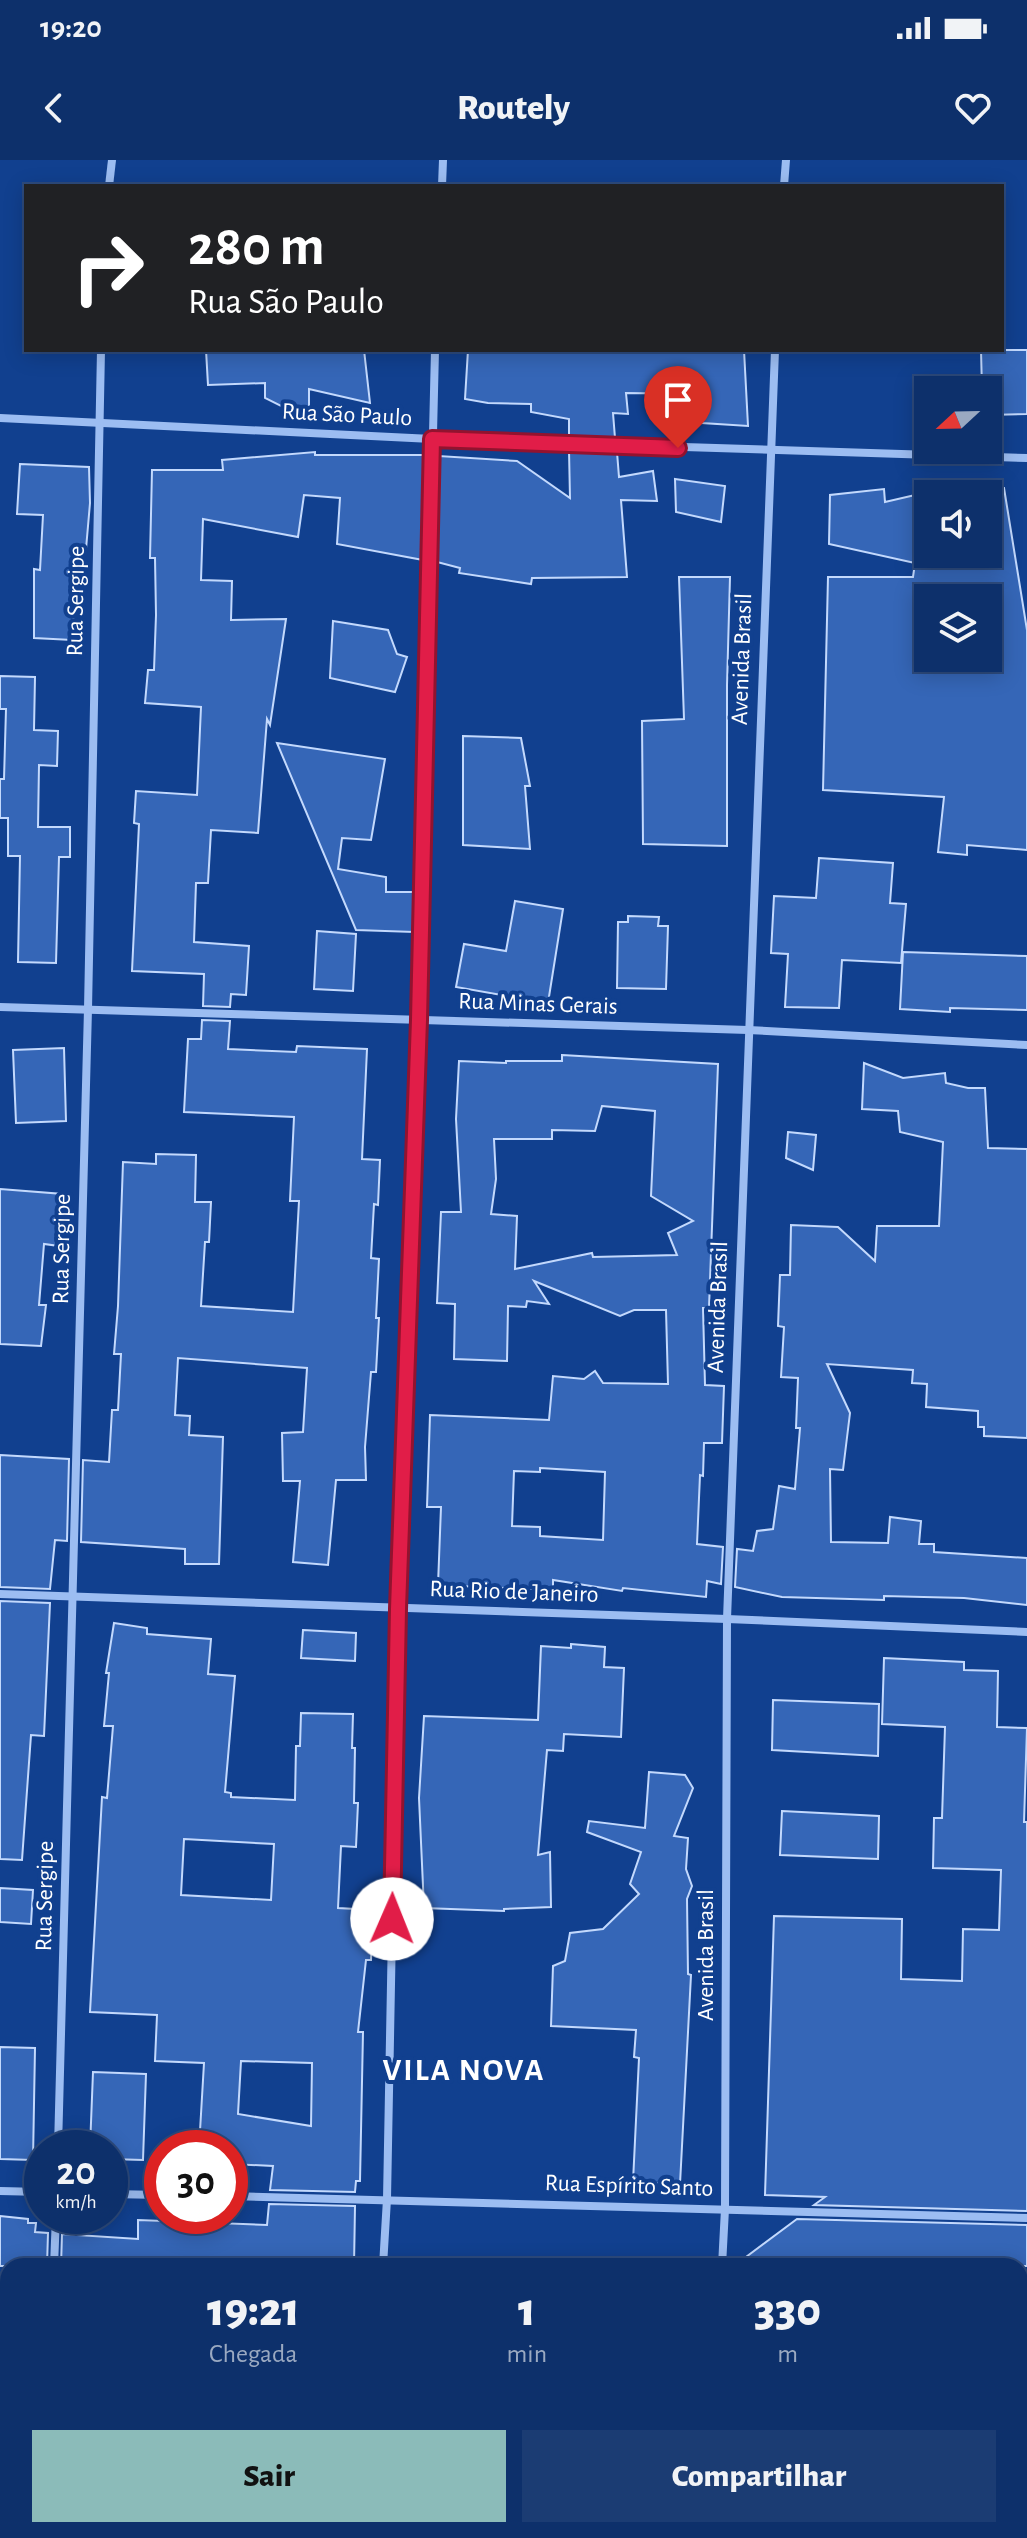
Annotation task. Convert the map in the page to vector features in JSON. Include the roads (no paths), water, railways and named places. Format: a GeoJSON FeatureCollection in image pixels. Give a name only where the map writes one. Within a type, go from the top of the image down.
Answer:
{"type":"FeatureCollection","features":[{"type":"Feature","properties":{"kind":"street"},"geometry":{"type":"LineString","coordinates":[[109,184],[112,160]]}},
{"type":"Feature","properties":{"kind":"street"},"geometry":{"type":"LineString","coordinates":[[442,184],[443,160]]}},
{"type":"Feature","properties":{"kind":"street"},"geometry":{"type":"LineString","coordinates":[[784,184],[786,160]]}},
{"type":"Feature","properties":{"kind":"street","name":"Rua Sergipe"},"geometry":{"type":"LineString","coordinates":[[58,2130],[88,1009],[101,352]]}},
{"type":"Feature","properties":{"kind":"street"},"geometry":{"type":"LineString","coordinates":[[383,2258],[398,1609],[419,1020],[435,352]]}},
{"type":"Feature","properties":{"kind":"street","name":"Avenida Brasil"},"geometry":{"type":"LineString","coordinates":[[722,2258],[727,1619],[775,352]]}},
{"type":"Feature","properties":{"kind":"street","name":"Rua São Paulo"},"geometry":{"type":"LineString","coordinates":[[0,418],[432,439],[1027,458]]}},
{"type":"Feature","properties":{"kind":"street","name":"Rua Minas Gerais"},"geometry":{"type":"LineString","coordinates":[[0,1007],[748,1030],[1027,1045]]}},
{"type":"Feature","properties":{"kind":"street","name":"Rua Rio de Janeiro"},"geometry":{"type":"LineString","coordinates":[[0,1594],[1027,1632]]}},
{"type":"Feature","properties":{"kind":"street"},"geometry":{"type":"LineString","coordinates":[[0,2191],[24,2192]]}},
{"type":"Feature","properties":{"kind":"street","name":"Rua Espírito Santo"},"geometry":{"type":"LineString","coordinates":[[248,2196],[1027,2218]]}},
{"type":"Feature","properties":{"kind":"street"},"geometry":{"type":"LineString","coordinates":[[54,2258],[55,2234]]}},
{"type":"Feature","properties":{"kind":"district","name":"VILA NOVA"},"geometry":{"type":"Point","coordinates":[464,2070]}}]}
